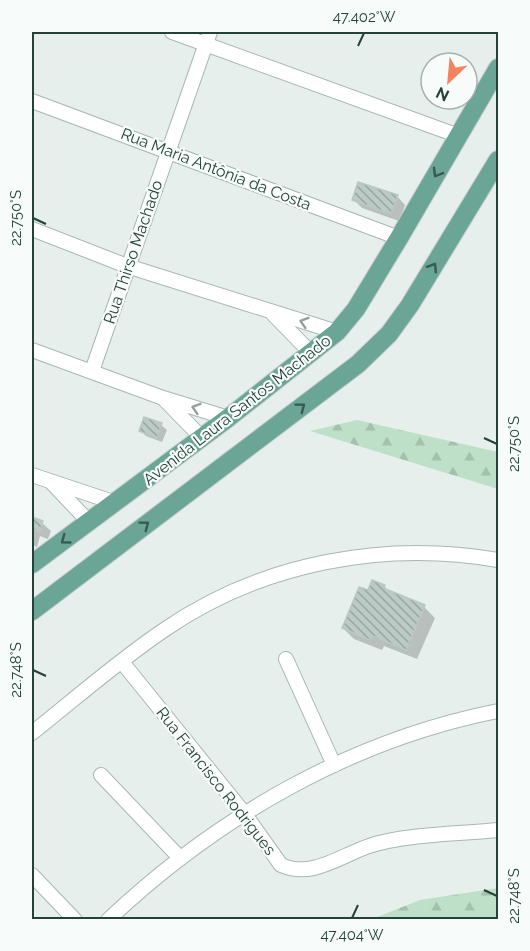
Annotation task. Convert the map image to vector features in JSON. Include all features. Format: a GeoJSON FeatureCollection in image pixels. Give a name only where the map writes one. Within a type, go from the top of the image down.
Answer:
{"type":"FeatureCollection","features":[{"type":"Feature","properties":{"kind":"main road","name":"Avenida Laura Santos Machado"},"geometry":{"type":"LineString","coordinates":[[32,564],[202,438],[312,354],[337,332],[356,309],[498,68]]}},
{"type":"Feature","properties":{"kind":"main road"},"geometry":{"type":"LineString","coordinates":[[32,611],[358,364],[381,342],[410,304],[498,160]]}},
{"type":"Feature","properties":{"kind":"street"},"geometry":{"type":"LineString","coordinates":[[172,32],[208,38],[459,136]]}},
{"type":"Feature","properties":{"kind":"street","name":"Rua Thirso Machado"},"geometry":{"type":"LineString","coordinates":[[92,371],[208,38]]}},
{"type":"Feature","properties":{"kind":"street","name":"Rua Maria Antônia da Costa"},"geometry":{"type":"LineString","coordinates":[[32,101],[399,238]]}},
{"type":"Feature","properties":{"kind":"street"},"geometry":{"type":"LineString","coordinates":[[32,229],[127,266],[337,332]]}},
{"type":"Feature","properties":{"kind":"street"},"geometry":{"type":"LineString","coordinates":[[272,312],[312,354]]}},
{"type":"Feature","properties":{"kind":"street"},"geometry":{"type":"LineString","coordinates":[[32,350],[163,398],[228,418]]}},
{"type":"Feature","properties":{"kind":"street"},"geometry":{"type":"LineString","coordinates":[[163,398],[202,438]]}},
{"type":"Feature","properties":{"kind":"street"},"geometry":{"type":"LineString","coordinates":[[32,475],[116,503]]}},
{"type":"Feature","properties":{"kind":"street"},"geometry":{"type":"LineString","coordinates":[[51,481],[89,522]]}},
{"type":"Feature","properties":{"kind":"street"},"geometry":{"type":"LineString","coordinates":[[32,733],[164,630],[212,601],[291,570],[347,558],[403,553],[458,554],[498,560]]}},
{"type":"Feature","properties":{"kind":"street"},"geometry":{"type":"LineString","coordinates":[[286,659],[334,765]]}},
{"type":"Feature","properties":{"kind":"street","name":"Rua Francisco Rodrigues"},"geometry":{"type":"LineString","coordinates":[[122,662],[244,813],[281,865],[298,870],[311,870],[384,842],[498,830]]}},
{"type":"Feature","properties":{"kind":"street"},"geometry":{"type":"LineString","coordinates":[[108,920],[180,858],[244,813],[334,765],[413,735],[498,711]]}},
{"type":"Feature","properties":{"kind":"street"},"geometry":{"type":"LineString","coordinates":[[101,775],[180,858]]}},
{"type":"Feature","properties":{"kind":"street"},"geometry":{"type":"LineString","coordinates":[[32,875],[75,920]]}},
{"type":"Feature","properties":{"kind":"green space"},"geometry":{"type":"Polygon","coordinates":[[[357,420],[498,452],[498,489],[310,431],[357,420]]]}},
{"type":"Feature","properties":{"kind":"green space"},"geometry":{"type":"Polygon","coordinates":[[[498,888],[498,919],[372,919],[420,900],[498,888]]]}},
{"type":"Feature","properties":{"kind":"building"},"geometry":{"type":"Polygon","coordinates":[[[358,182],[398,195],[391,214],[352,200],[358,182]]]}},
{"type":"Feature","properties":{"kind":"building"},"geometry":{"type":"Polygon","coordinates":[[[144,417],[162,423],[157,438],[139,431],[144,417]]]}},
{"type":"Feature","properties":{"kind":"building"},"geometry":{"type":"Polygon","coordinates":[[[32,517],[43,521],[40,532],[32,529],[32,517]]]}},
{"type":"Feature","properties":{"kind":"building"},"geometry":{"type":"Polygon","coordinates":[[[372,580],[385,585],[383,588],[425,605],[406,650],[373,636],[370,640],[342,628],[359,587],[368,590],[372,580]]]}}]}
